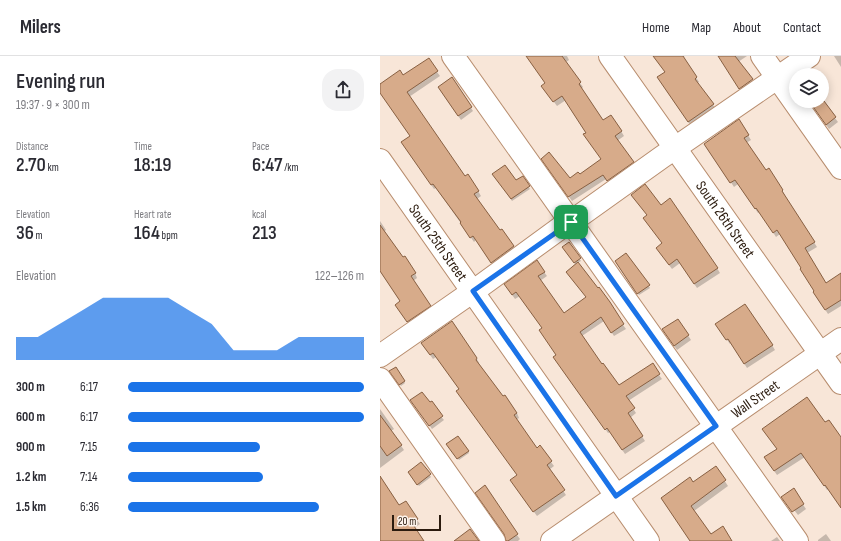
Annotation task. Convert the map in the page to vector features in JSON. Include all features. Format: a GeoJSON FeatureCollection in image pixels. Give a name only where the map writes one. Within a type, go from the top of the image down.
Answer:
{"type":"FeatureCollection","features":[{"type":"Feature","properties":{"kind":"street"},"geometry":{"type":"LineString","coordinates":[[453,56],[797,541]]}},
{"type":"Feature","properties":{"kind":"street","name":"South 26th Street"},"geometry":{"type":"LineString","coordinates":[[610,56],[841,384]]}},
{"type":"Feature","properties":{"kind":"street"},"geometry":{"type":"LineString","coordinates":[[762,56],[841,168]]}},
{"type":"Feature","properties":{"kind":"street"},"geometry":{"type":"LineString","coordinates":[[380,356],[675,148],[809,56]]}},
{"type":"Feature","properties":{"kind":"street","name":"South 25th Street"},"geometry":{"type":"LineString","coordinates":[[380,160],[648,541]]}},
{"type":"Feature","properties":{"kind":"street","name":"Wall Street"},"geometry":{"type":"LineString","coordinates":[[552,541],[841,339]]}},
{"type":"Feature","properties":{"kind":"street"},"geometry":{"type":"LineString","coordinates":[[380,379],[494,541]]}},
{"type":"Feature","properties":{"kind":"building"},"geometry":{"type":"Polygon","coordinates":[[[526,56],[562,56],[581,82],[579,84],[603,120],[611,115],[622,131],[615,136],[634,162],[607,181],[603,175],[568,197],[541,159],[549,152],[570,178],[578,172],[580,174],[601,159],[583,134],[586,133],[562,96],[553,102],[541,86],[545,83],[526,56]]]}},
{"type":"Feature","properties":{"kind":"building"},"geometry":{"type":"Polygon","coordinates":[[[653,56],[683,56],[697,77],[695,79],[714,104],[688,122],[657,77],[665,72],[653,56]]]}},
{"type":"Feature","properties":{"kind":"building"},"geometry":{"type":"Polygon","coordinates":[[[718,56],[735,56],[753,79],[739,89],[718,56]]]}},
{"type":"Feature","properties":{"kind":"building"},"geometry":{"type":"Polygon","coordinates":[[[429,58],[438,71],[407,92],[465,176],[468,174],[479,191],[474,194],[500,230],[502,229],[514,246],[491,263],[473,236],[470,238],[460,223],[461,222],[433,184],[431,185],[401,142],[410,136],[380,93],[380,84],[400,70],[403,75],[429,58]]]}},
{"type":"Feature","properties":{"kind":"building"},"geometry":{"type":"Polygon","coordinates":[[[452,77],[472,107],[458,116],[438,87],[452,77]]]}},
{"type":"Feature","properties":{"kind":"building"},"geometry":{"type":"Polygon","coordinates":[[[814,108],[829,108],[836,117],[826,125],[814,108]]]}},
{"type":"Feature","properties":{"kind":"building"},"geometry":{"type":"Polygon","coordinates":[[[739,119],[749,135],[744,138],[766,170],[769,168],[815,242],[805,248],[826,283],[841,273],[841,300],[825,310],[777,230],[773,233],[735,180],[730,183],[704,144],[739,119]]]}},
{"type":"Feature","properties":{"kind":"building"},"geometry":{"type":"Polygon","coordinates":[[[505,165],[516,180],[523,176],[530,186],[511,199],[492,174],[505,165]]]}},
{"type":"Feature","properties":{"kind":"building"},"geometry":{"type":"Polygon","coordinates":[[[645,184],[661,205],[670,198],[718,268],[694,284],[677,259],[669,265],[656,248],[662,243],[643,218],[647,215],[631,195],[645,184]]]}},
{"type":"Feature","properties":{"kind":"building"},"geometry":{"type":"Polygon","coordinates":[[[380,225],[403,257],[405,256],[416,273],[411,276],[431,306],[407,322],[395,305],[400,301],[380,271],[380,225]]]}},
{"type":"Feature","properties":{"kind":"building"},"geometry":{"type":"Polygon","coordinates":[[[569,242],[581,258],[574,263],[562,247],[569,242]]]}},
{"type":"Feature","properties":{"kind":"building"},"geometry":{"type":"Polygon","coordinates":[[[626,253],[650,285],[637,294],[615,261],[626,253]]]}},
{"type":"Feature","properties":{"kind":"building"},"geometry":{"type":"Polygon","coordinates":[[[537,260],[545,272],[538,276],[564,313],[586,297],[566,272],[578,262],[610,302],[624,324],[611,333],[601,317],[580,332],[602,364],[603,363],[619,385],[653,363],[660,374],[626,396],[635,408],[628,413],[643,436],[622,450],[607,428],[605,430],[553,357],[556,355],[539,330],[542,328],[516,292],[512,295],[504,284],[537,260]]]}},
{"type":"Feature","properties":{"kind":"building"},"geometry":{"type":"Polygon","coordinates":[[[745,304],[773,345],[744,364],[728,339],[726,340],[715,324],[745,304]]]}},
{"type":"Feature","properties":{"kind":"building"},"geometry":{"type":"Polygon","coordinates":[[[678,319],[689,335],[674,346],[662,329],[678,319]]]}},
{"type":"Feature","properties":{"kind":"building"},"geometry":{"type":"Polygon","coordinates":[[[452,321],[477,358],[476,360],[503,396],[505,395],[517,413],[514,415],[537,448],[540,445],[552,461],[547,465],[565,490],[533,512],[510,480],[517,475],[456,391],[459,389],[433,353],[430,355],[421,343],[452,321]]]}},
{"type":"Feature","properties":{"kind":"building"},"geometry":{"type":"Polygon","coordinates":[[[396,367],[405,381],[399,385],[389,371],[396,367]]]}},
{"type":"Feature","properties":{"kind":"building"},"geometry":{"type":"Polygon","coordinates":[[[422,392],[430,402],[432,401],[443,416],[429,426],[410,400],[422,392]]]}},
{"type":"Feature","properties":{"kind":"building"},"geometry":{"type":"Polygon","coordinates":[[[807,397],[825,422],[829,420],[841,437],[841,508],[801,453],[774,471],[764,457],[777,449],[762,429],[807,397]]]}},
{"type":"Feature","properties":{"kind":"building"},"geometry":{"type":"Polygon","coordinates":[[[380,415],[402,445],[387,456],[380,446],[380,415]]]}},
{"type":"Feature","properties":{"kind":"building"},"geometry":{"type":"Polygon","coordinates":[[[458,436],[469,451],[457,459],[446,444],[458,436]]]}},
{"type":"Feature","properties":{"kind":"building"},"geometry":{"type":"Polygon","coordinates":[[[421,462],[431,474],[417,485],[408,472],[421,462]]]}},
{"type":"Feature","properties":{"kind":"building"},"geometry":{"type":"Polygon","coordinates":[[[716,466],[726,480],[691,506],[711,534],[723,526],[732,541],[690,541],[661,498],[690,477],[693,482],[716,466]]]}},
{"type":"Feature","properties":{"kind":"building"},"geometry":{"type":"Polygon","coordinates":[[[380,476],[399,505],[406,501],[418,519],[412,523],[424,541],[380,541],[380,476]]]}},
{"type":"Feature","properties":{"kind":"building"},"geometry":{"type":"Polygon","coordinates":[[[485,485],[518,534],[508,541],[506,541],[504,534],[475,493],[485,485]]]}},
{"type":"Feature","properties":{"kind":"building"},"geometry":{"type":"Polygon","coordinates":[[[794,488],[804,504],[792,512],[781,497],[794,488]]]}},
{"type":"Feature","properties":{"kind":"building"},"geometry":{"type":"Polygon","coordinates":[[[470,529],[479,541],[454,541],[470,529]]]}},
{"type":"Feature","properties":{"kind":"route"},"geometry":{"type":"LineString","coordinates":[[571,222],[716,426],[616,496],[473,291],[563,226],[571,222]]}}]}
